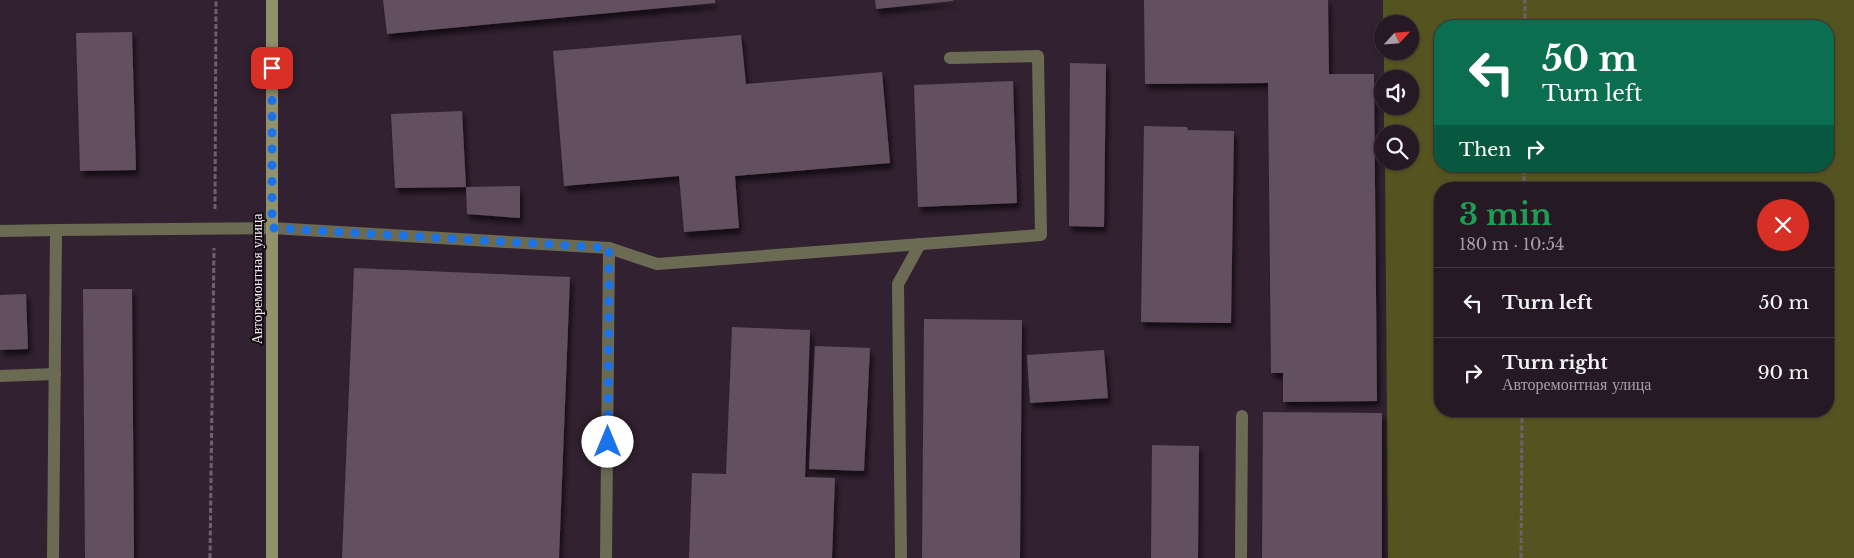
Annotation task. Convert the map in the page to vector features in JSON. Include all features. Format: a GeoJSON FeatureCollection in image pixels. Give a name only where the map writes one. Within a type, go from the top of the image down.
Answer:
{"type":"FeatureCollection","features":[{"type":"Feature","properties":{"kind":"street","name":"Авторемонтная улица"},"geometry":{"type":"LineString","coordinates":[[272,0],[272,558]]}},
{"type":"Feature","properties":{"kind":"lane"},"geometry":{"type":"LineString","coordinates":[[0,231],[272,228],[609,248],[657,264],[1041,235],[1038,56],[950,58]]}},
{"type":"Feature","properties":{"kind":"lane"},"geometry":{"type":"LineString","coordinates":[[53,558],[56,230]]}},
{"type":"Feature","properties":{"kind":"lane"},"geometry":{"type":"LineString","coordinates":[[901,558],[898,284],[920,244]]}},
{"type":"Feature","properties":{"kind":"lane"},"geometry":{"type":"LineString","coordinates":[[606,558],[609,248]]}},
{"type":"Feature","properties":{"kind":"lane"},"geometry":{"type":"LineString","coordinates":[[0,376],[55,374]]}},
{"type":"Feature","properties":{"kind":"lane"},"geometry":{"type":"LineString","coordinates":[[1241,558],[1242,416]]}},
{"type":"Feature","properties":{"kind":"path"},"geometry":{"type":"LineString","coordinates":[[210,558],[216,0]]}},
{"type":"Feature","properties":{"kind":"path"},"geometry":{"type":"LineString","coordinates":[[1525,0],[1525,20]]}},
{"type":"Feature","properties":{"kind":"path"},"geometry":{"type":"LineString","coordinates":[[1521,558],[1522,417]]}},
{"type":"Feature","properties":{"kind":"shaded area"},"geometry":{"type":"Polygon","coordinates":[[[1383,0],[1854,0],[1854,558],[1388,558],[1385,170],[1419,170],[1419,125],[1384,125],[1384,115],[1419,115],[1419,70],[1384,70],[1384,60],[1419,60],[1419,15],[1383,15],[1383,0]]]}},
{"type":"Feature","properties":{"kind":"building"},"geometry":{"type":"Polygon","coordinates":[[[383,0],[715,0],[715,3],[387,34],[383,0]]]}},
{"type":"Feature","properties":{"kind":"building"},"geometry":{"type":"Polygon","coordinates":[[[875,0],[953,0],[953,1],[876,9],[875,0]]]}},
{"type":"Feature","properties":{"kind":"building"},"geometry":{"type":"Polygon","coordinates":[[[1144,0],[1328,0],[1329,74],[1374,74],[1377,401],[1283,402],[1283,373],[1271,373],[1268,83],[1145,84],[1144,0]]]}},
{"type":"Feature","properties":{"kind":"building"},"geometry":{"type":"Polygon","coordinates":[[[132,32],[136,170],[80,171],[76,33],[132,32]]]}},
{"type":"Feature","properties":{"kind":"building"},"geometry":{"type":"Polygon","coordinates":[[[741,35],[746,84],[882,72],[890,163],[735,176],[739,228],[684,232],[679,176],[564,186],[553,51],[741,35]]]}},
{"type":"Feature","properties":{"kind":"building"},"geometry":{"type":"Polygon","coordinates":[[[1070,63],[1106,64],[1104,227],[1069,226],[1070,63]]]}},
{"type":"Feature","properties":{"kind":"building"},"geometry":{"type":"Polygon","coordinates":[[[1013,81],[1017,203],[918,207],[914,85],[1013,81]]]}},
{"type":"Feature","properties":{"kind":"building"},"geometry":{"type":"Polygon","coordinates":[[[462,111],[466,187],[395,188],[391,114],[462,111]]]}},
{"type":"Feature","properties":{"kind":"building"},"geometry":{"type":"Polygon","coordinates":[[[1144,126],[1187,127],[1188,130],[1234,131],[1231,323],[1141,322],[1144,126]]]}},
{"type":"Feature","properties":{"kind":"building"},"geometry":{"type":"Polygon","coordinates":[[[520,186],[520,218],[467,214],[466,187],[520,186]]]}},
{"type":"Feature","properties":{"kind":"building"},"geometry":{"type":"Polygon","coordinates":[[[354,268],[570,277],[559,558],[342,558],[354,268]]]}},
{"type":"Feature","properties":{"kind":"building"},"geometry":{"type":"Polygon","coordinates":[[[83,289],[132,289],[134,558],[85,558],[83,289]]]}},
{"type":"Feature","properties":{"kind":"building"},"geometry":{"type":"Polygon","coordinates":[[[26,294],[28,349],[0,350],[0,295],[26,294]]]}},
{"type":"Feature","properties":{"kind":"building"},"geometry":{"type":"Polygon","coordinates":[[[924,319],[1022,320],[1020,558],[922,558],[924,319]]]}},
{"type":"Feature","properties":{"kind":"building"},"geometry":{"type":"Polygon","coordinates":[[[732,327],[810,330],[805,477],[835,478],[832,558],[689,558],[692,473],[726,474],[732,327]]]}},
{"type":"Feature","properties":{"kind":"building"},"geometry":{"type":"Polygon","coordinates":[[[815,346],[870,348],[864,471],[809,469],[815,346]]]}},
{"type":"Feature","properties":{"kind":"building"},"geometry":{"type":"Polygon","coordinates":[[[1104,350],[1108,398],[1030,403],[1027,355],[1104,350]]]}},
{"type":"Feature","properties":{"kind":"building"},"geometry":{"type":"Polygon","coordinates":[[[1263,412],[1382,413],[1382,558],[1262,558],[1263,412]]]}},
{"type":"Feature","properties":{"kind":"building"},"geometry":{"type":"Polygon","coordinates":[[[1152,445],[1199,446],[1198,558],[1151,558],[1152,445]]]}},
{"type":"Feature","properties":{"kind":"route"},"geometry":{"type":"LineString","coordinates":[[272,68],[272,228],[609,248],[608,442]]}}]}
